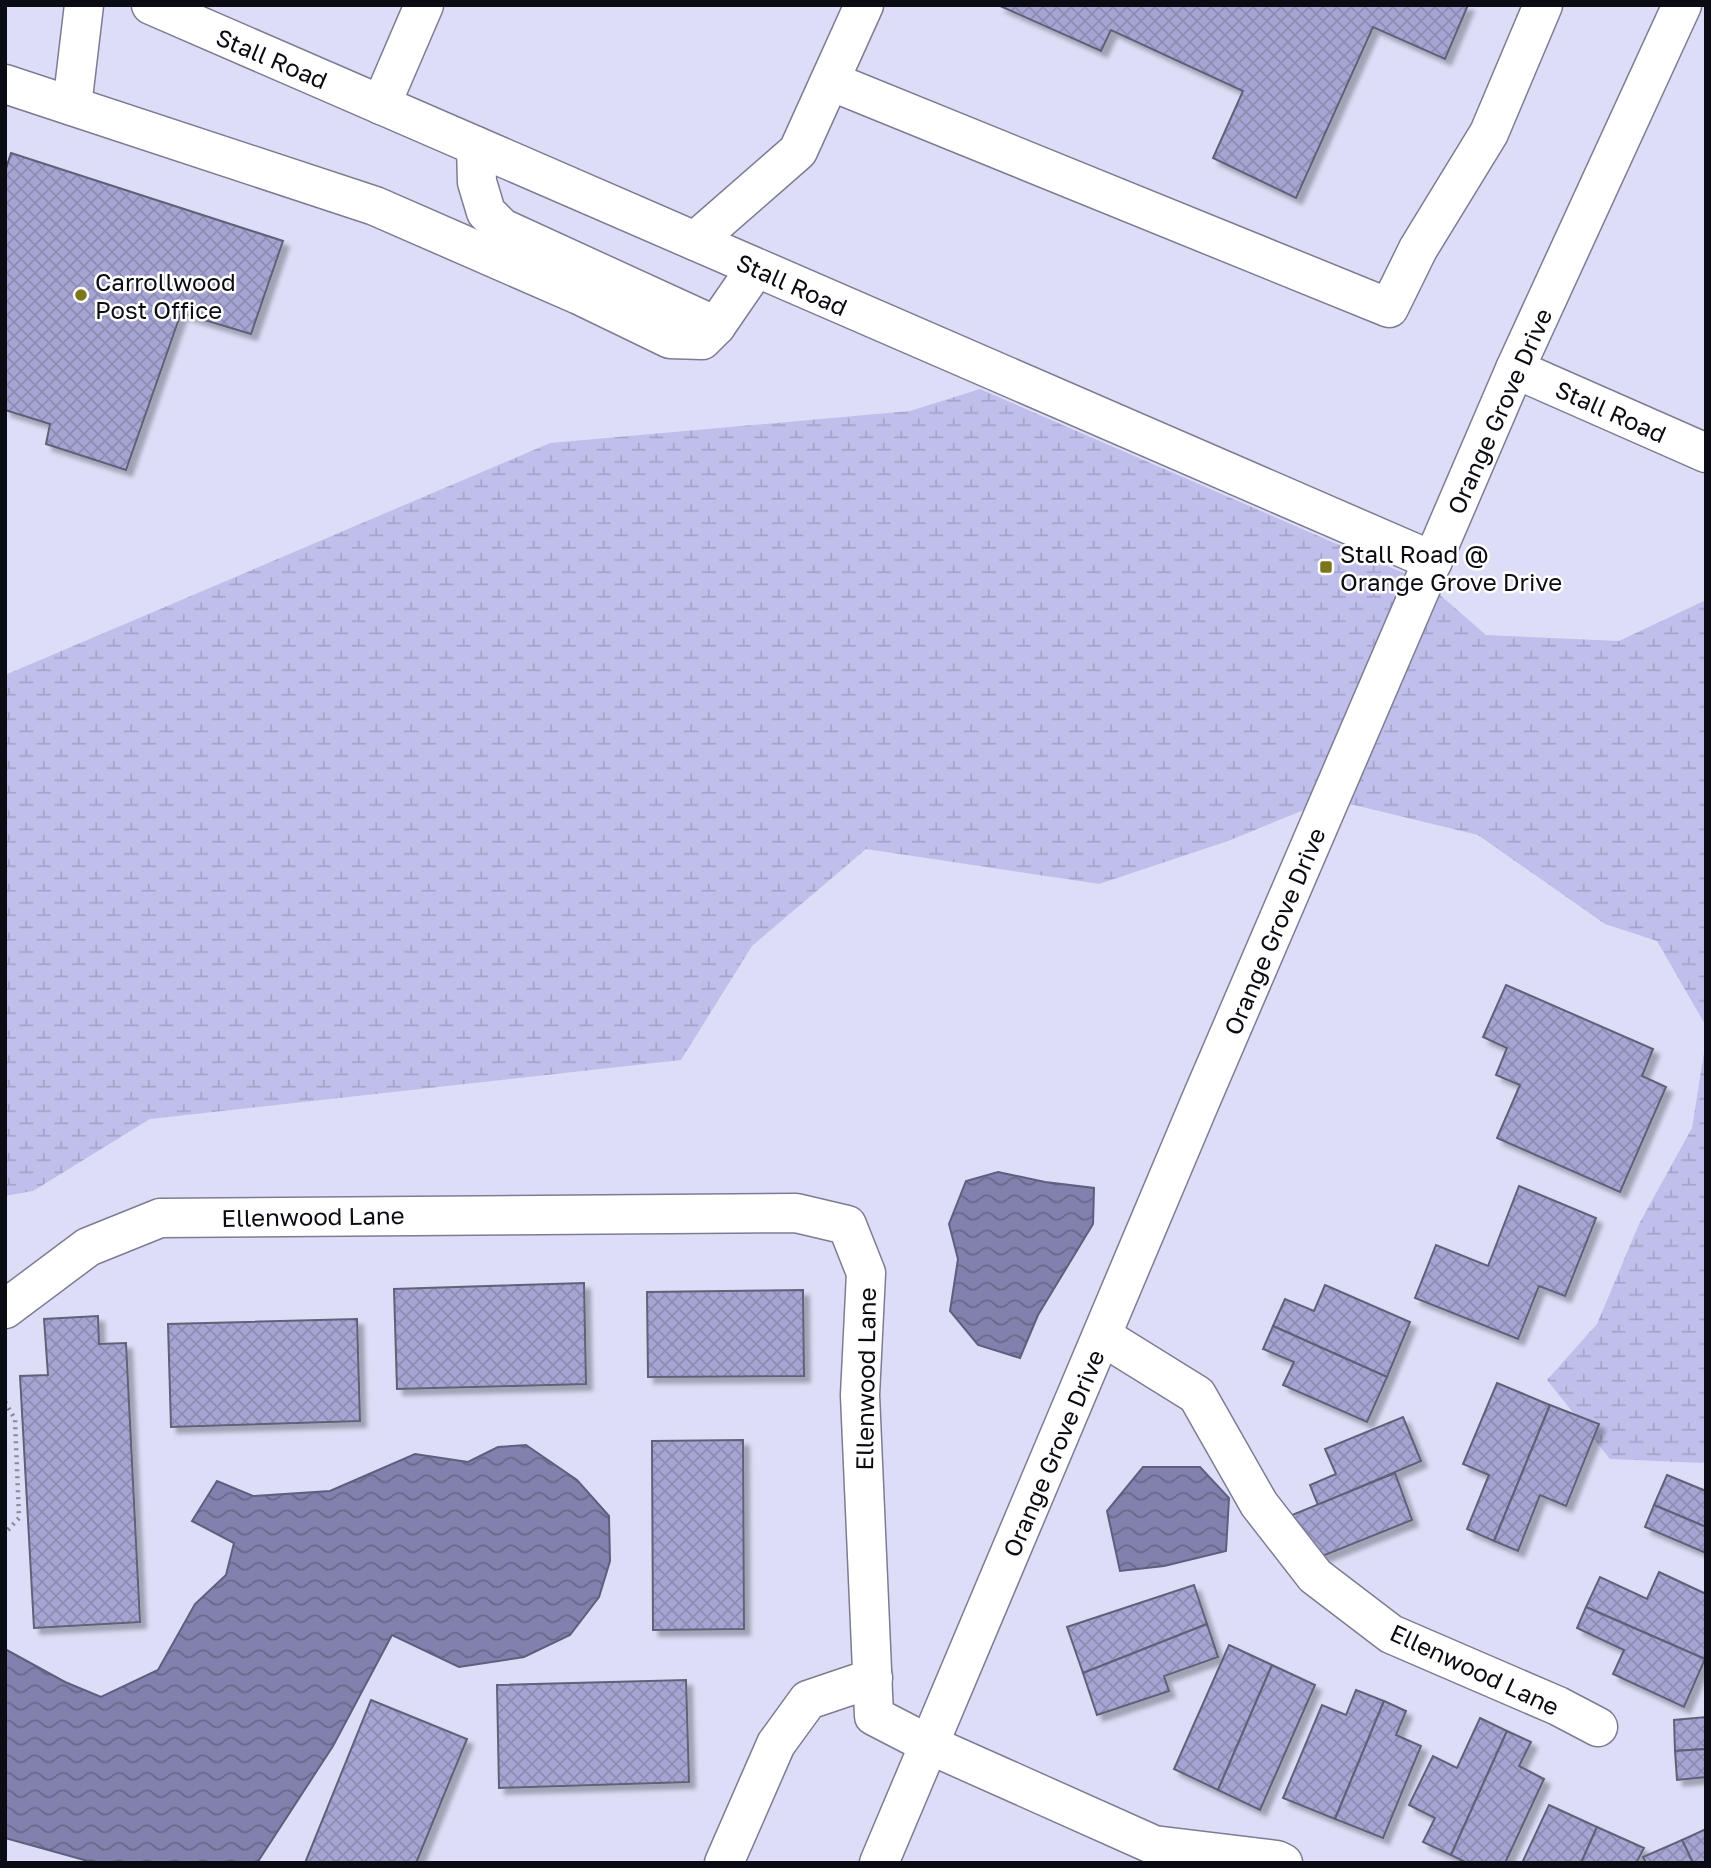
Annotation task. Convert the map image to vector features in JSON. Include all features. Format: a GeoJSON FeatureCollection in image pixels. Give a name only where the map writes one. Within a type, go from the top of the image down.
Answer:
{"type":"FeatureCollection","features":[{"type":"Feature","properties":{"kind":"street"},"geometry":{"type":"LineString","coordinates":[[72,106],[85,5]]}},
{"type":"Feature","properties":{"kind":"street","name":"Stall Road"},"geometry":{"type":"LineString","coordinates":[[151,5],[1433,561]]}},
{"type":"Feature","properties":{"kind":"street"},"geometry":{"type":"LineString","coordinates":[[381,104],[424,5]]}},
{"type":"Feature","properties":{"kind":"street"},"geometry":{"type":"LineString","coordinates":[[695,242],[798,151],[864,5]]}},
{"type":"Feature","properties":{"kind":"street"},"geometry":{"type":"LineString","coordinates":[[830,81],[1390,308],[1418,249],[1489,133],[1543,5]]}},
{"type":"Feature","properties":{"kind":"street","name":"Orange Grove Drive"},"geometry":{"type":"LineString","coordinates":[[879,1863],[1200,1102],[1515,369],[1682,5]]}},
{"type":"Feature","properties":{"kind":"street"},"geometry":{"type":"LineString","coordinates":[[5,84],[375,206],[579,295],[670,339],[702,340],[716,326],[756,268]]}},
{"type":"Feature","properties":{"kind":"street"},"geometry":{"type":"LineString","coordinates":[[476,146],[477,182],[486,212],[502,228],[716,326]]}},
{"type":"Feature","properties":{"kind":"street","name":"Stall Road"},"geometry":{"type":"LineString","coordinates":[[1515,369],[1706,453]]}},
{"type":"Feature","properties":{"kind":"street","name":"Ellenwood Lane"},"geometry":{"type":"LineString","coordinates":[[5,1309],[88,1247],[160,1218],[796,1213],[847,1225],[866,1273],[860,1395],[874,1716],[930,1745],[1154,1845],[1227,1859],[1277,1860],[1283,1863]]}},
{"type":"Feature","properties":{"kind":"street","name":"Ellenwood Lane"},"geometry":{"type":"LineString","coordinates":[[1102,1336],[1197,1395],[1259,1504],[1315,1576],[1391,1634],[1558,1706],[1598,1727]]}},
{"type":"Feature","properties":{"kind":"street"},"geometry":{"type":"LineString","coordinates":[[724,1863],[776,1744],[808,1700],[873,1678]]}},
{"type":"Feature","properties":{"kind":"path"},"geometry":{"type":"LineString","coordinates":[[5,1402],[15,1419],[19,1518],[5,1533]]}},
{"type":"Feature","properties":{"kind":"green space"},"geometry":{"type":"Polygon","coordinates":[[[980,389],[1406,574],[1304,810],[1228,841],[1099,884],[866,849],[752,946],[681,1060],[150,1119],[33,1191],[5,1196],[5,675],[550,443],[910,411],[980,389]]]}},
{"type":"Feature","properties":{"kind":"green space"},"geometry":{"type":"Polygon","coordinates":[[[1440,595],[1486,635],[1619,641],[1706,600],[1706,1026],[1657,941],[1605,924],[1478,835],[1350,804],[1440,595]]]}},
{"type":"Feature","properties":{"kind":"green space"},"geometry":{"type":"Polygon","coordinates":[[[1706,1040],[1706,1459],[1703,1463],[1610,1459],[1547,1380],[1597,1324],[1639,1224],[1692,1128],[1706,1040]]]}},
{"type":"Feature","properties":{"kind":"water"},"geometry":{"type":"Polygon","coordinates":[[[998,1172],[1045,1182],[1094,1188],[1093,1224],[1038,1315],[1020,1358],[978,1345],[950,1311],[958,1259],[949,1224],[966,1181],[998,1172]]]}},
{"type":"Feature","properties":{"kind":"water"},"geometry":{"type":"Polygon","coordinates":[[[526,1445],[577,1480],[609,1516],[610,1561],[599,1597],[570,1635],[524,1657],[459,1667],[392,1635],[333,1746],[257,1863],[95,1863],[5,1838],[5,1649],[65,1682],[101,1697],[158,1670],[195,1604],[226,1575],[234,1543],[192,1521],[217,1481],[253,1496],[330,1491],[415,1454],[468,1462],[498,1447],[526,1445]]]}},
{"type":"Feature","properties":{"kind":"water"},"geometry":{"type":"Polygon","coordinates":[[[1143,1467],[1200,1467],[1229,1498],[1226,1551],[1164,1566],[1120,1571],[1107,1511],[1143,1467]]]}},
{"type":"Feature","properties":{"kind":"building"},"geometry":{"type":"Polygon","coordinates":[[[998,5],[1468,5],[1445,59],[1373,27],[1296,198],[1213,158],[1243,91],[1111,30],[1101,51],[998,5]]]}},
{"type":"Feature","properties":{"kind":"building"},"geometry":{"type":"Polygon","coordinates":[[[11,153],[283,241],[251,334],[181,313],[126,470],[46,444],[50,424],[5,410],[5,172],[11,153]]]}},
{"type":"Feature","properties":{"kind":"building"},"geometry":{"type":"Polygon","coordinates":[[[1506,985],[1653,1049],[1642,1076],[1666,1087],[1620,1192],[1497,1138],[1520,1085],[1496,1075],[1507,1048],[1483,1037],[1506,985]]]}},
{"type":"Feature","properties":{"kind":"building"},"geometry":{"type":"Polygon","coordinates":[[[1519,1186],[1596,1218],[1565,1296],[1539,1286],[1518,1339],[1415,1298],[1436,1245],[1488,1266],[1519,1186]]]}},
{"type":"Feature","properties":{"kind":"building"},"geometry":{"type":"Polygon","coordinates":[[[584,1283],[586,1384],[397,1389],[394,1289],[584,1283]]]}},
{"type":"Feature","properties":{"kind":"building"},"geometry":{"type":"Polygon","coordinates":[[[1325,1285],[1410,1322],[1387,1377],[1273,1326],[1285,1299],[1314,1311],[1325,1285]]]}},
{"type":"Feature","properties":{"kind":"building"},"geometry":{"type":"Polygon","coordinates":[[[803,1290],[804,1376],[648,1377],[647,1292],[803,1290]]]}},
{"type":"Feature","properties":{"kind":"building"},"geometry":{"type":"Polygon","coordinates":[[[98,1316],[99,1344],[126,1343],[140,1622],[34,1628],[20,1376],[48,1375],[44,1319],[98,1316]]]}},
{"type":"Feature","properties":{"kind":"building"},"geometry":{"type":"Polygon","coordinates":[[[357,1319],[360,1421],[171,1427],[168,1324],[357,1319]]]}},
{"type":"Feature","properties":{"kind":"building"},"geometry":{"type":"Polygon","coordinates":[[[1273,1326],[1387,1377],[1367,1422],[1283,1385],[1294,1362],[1263,1349],[1273,1326]]]}},
{"type":"Feature","properties":{"kind":"building"},"geometry":{"type":"Polygon","coordinates":[[[1497,1383],[1550,1405],[1494,1541],[1467,1529],[1489,1475],[1463,1464],[1497,1383]]]}},
{"type":"Feature","properties":{"kind":"building"},"geometry":{"type":"Polygon","coordinates":[[[1550,1405],[1599,1424],[1566,1506],[1540,1495],[1518,1551],[1494,1541],[1550,1405]]]}},
{"type":"Feature","properties":{"kind":"building"},"geometry":{"type":"Polygon","coordinates":[[[1403,1417],[1421,1461],[1318,1505],[1310,1485],[1336,1474],[1325,1449],[1403,1417]]]}},
{"type":"Feature","properties":{"kind":"building"},"geometry":{"type":"Polygon","coordinates":[[[743,1440],[744,1629],[653,1630],[652,1441],[743,1440]]]}},
{"type":"Feature","properties":{"kind":"building"},"geometry":{"type":"Polygon","coordinates":[[[1395,1473],[1412,1520],[1310,1561],[1292,1515],[1395,1473]]]}},
{"type":"Feature","properties":{"kind":"building"},"geometry":{"type":"Polygon","coordinates":[[[1667,1475],[1706,1491],[1706,1527],[1654,1505],[1667,1475]]]}},
{"type":"Feature","properties":{"kind":"building"},"geometry":{"type":"Polygon","coordinates":[[[1654,1505],[1706,1527],[1706,1553],[1645,1527],[1654,1505]]]}},
{"type":"Feature","properties":{"kind":"building"},"geometry":{"type":"Polygon","coordinates":[[[1659,1572],[1706,1594],[1705,1659],[1586,1607],[1600,1577],[1647,1599],[1659,1572]]]}},
{"type":"Feature","properties":{"kind":"building"},"geometry":{"type":"Polygon","coordinates":[[[1194,1585],[1207,1624],[1083,1673],[1067,1627],[1194,1585]]]}},
{"type":"Feature","properties":{"kind":"building"},"geometry":{"type":"Polygon","coordinates":[[[1586,1607],[1705,1659],[1684,1707],[1613,1674],[1624,1650],[1577,1628],[1586,1607]]]}},
{"type":"Feature","properties":{"kind":"building"},"geometry":{"type":"Polygon","coordinates":[[[1207,1624],[1218,1657],[1164,1676],[1169,1691],[1097,1715],[1083,1673],[1207,1624]]]}},
{"type":"Feature","properties":{"kind":"building"},"geometry":{"type":"Polygon","coordinates":[[[1229,1645],[1272,1665],[1218,1790],[1174,1769],[1229,1645]]]}},
{"type":"Feature","properties":{"kind":"building"},"geometry":{"type":"Polygon","coordinates":[[[1272,1665],[1315,1685],[1260,1810],[1218,1790],[1272,1665]]]}},
{"type":"Feature","properties":{"kind":"building"},"geometry":{"type":"Polygon","coordinates":[[[686,1680],[689,1782],[499,1788],[497,1685],[686,1680]]]}},
{"type":"Feature","properties":{"kind":"building"},"geometry":{"type":"Polygon","coordinates":[[[1356,1690],[1384,1701],[1335,1819],[1283,1798],[1322,1705],[1346,1715],[1356,1690]]]}},
{"type":"Feature","properties":{"kind":"building"},"geometry":{"type":"Polygon","coordinates":[[[371,1700],[467,1739],[416,1863],[305,1863],[371,1700]]]}},
{"type":"Feature","properties":{"kind":"building"},"geometry":{"type":"Polygon","coordinates":[[[1384,1701],[1406,1711],[1396,1735],[1421,1746],[1383,1838],[1335,1819],[1384,1701]]]}},
{"type":"Feature","properties":{"kind":"building"},"geometry":{"type":"Polygon","coordinates":[[[1706,1717],[1706,1749],[1675,1751],[1674,1720],[1706,1717]]]}},
{"type":"Feature","properties":{"kind":"building"},"geometry":{"type":"Polygon","coordinates":[[[1480,1718],[1507,1731],[1451,1855],[1423,1842],[1435,1818],[1409,1805],[1433,1756],[1457,1768],[1480,1718]]]}},
{"type":"Feature","properties":{"kind":"building"},"geometry":{"type":"Polygon","coordinates":[[[1507,1731],[1531,1742],[1519,1766],[1544,1779],[1505,1863],[1467,1863],[1451,1855],[1507,1731]]]}},
{"type":"Feature","properties":{"kind":"building"},"geometry":{"type":"Polygon","coordinates":[[[1706,1749],[1706,1777],[1677,1780],[1675,1751],[1706,1749]]]}},
{"type":"Feature","properties":{"kind":"building"},"geometry":{"type":"Polygon","coordinates":[[[1549,1805],[1597,1827],[1581,1863],[1522,1863],[1549,1805]]]}},
{"type":"Feature","properties":{"kind":"building"},"geometry":{"type":"Polygon","coordinates":[[[1597,1827],[1644,1848],[1636,1863],[1581,1863],[1597,1827]]]}},
{"type":"Feature","properties":{"kind":"building"},"geometry":{"type":"Polygon","coordinates":[[[1706,1829],[1706,1863],[1693,1863],[1682,1840],[1706,1829]]]}},
{"type":"Feature","properties":{"kind":"building"},"geometry":{"type":"Polygon","coordinates":[[[1682,1840],[1693,1863],[1646,1863],[1643,1857],[1682,1840]]]}},
{"type":"Feature","properties":{"kind":"place","name":"Carrollwood Post Office"},"geometry":{"type":"Point","coordinates":[81,295]}},
{"type":"Feature","properties":{"kind":"place","name":"Stall Road @ Orange Grove Drive"},"geometry":{"type":"Point","coordinates":[1326,567]}}]}
